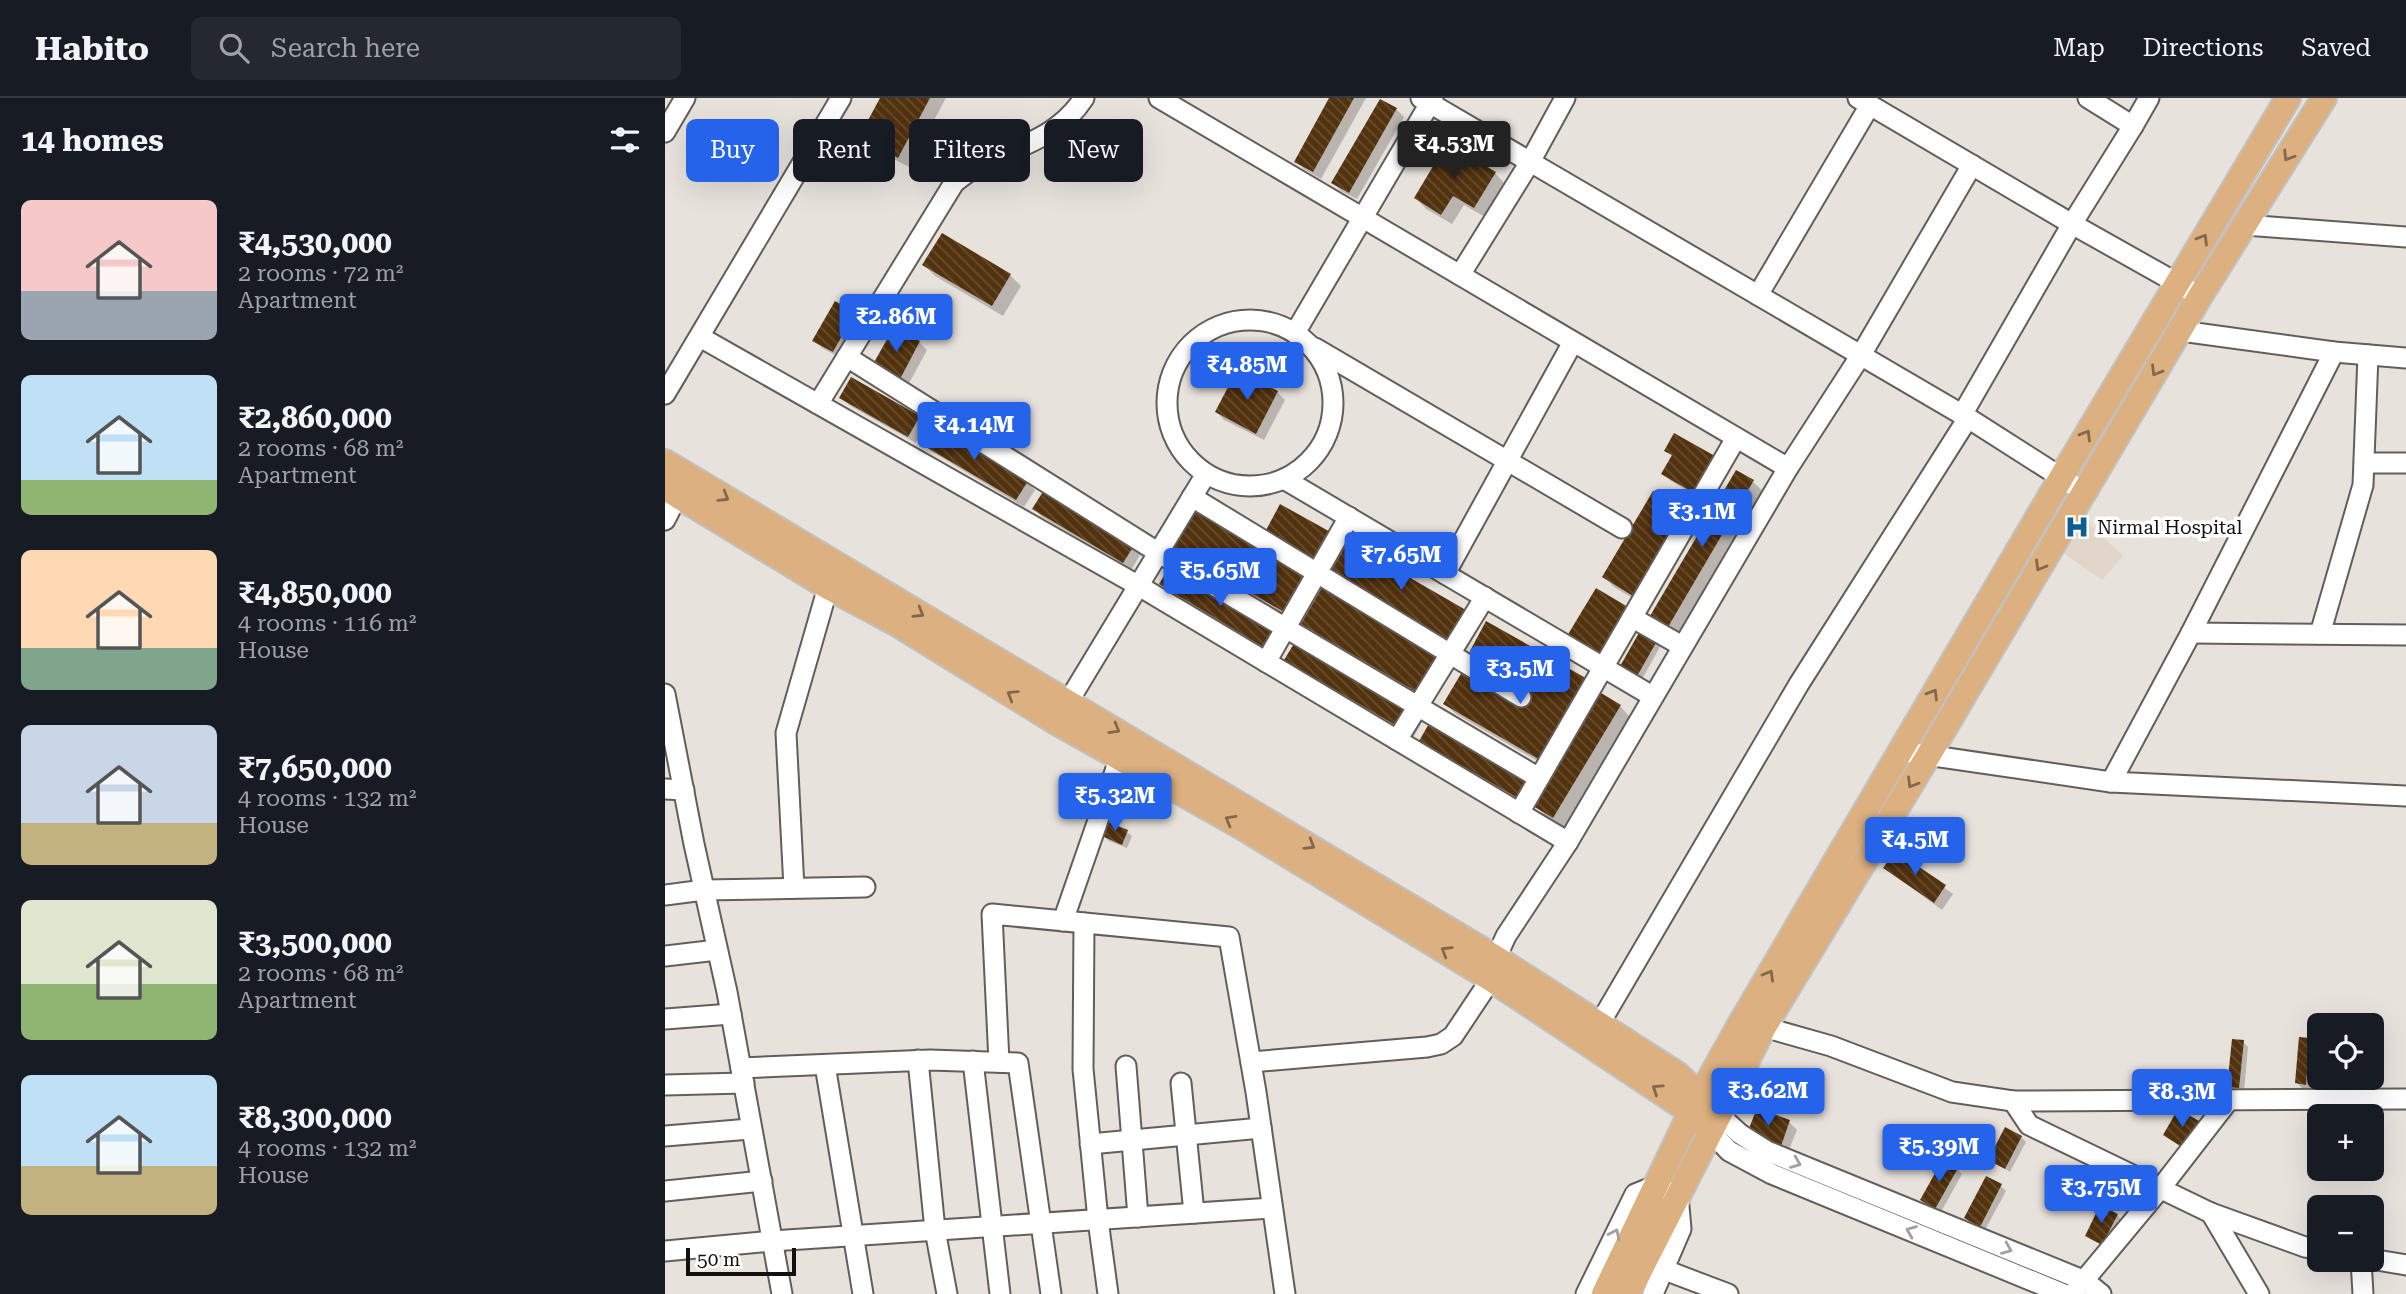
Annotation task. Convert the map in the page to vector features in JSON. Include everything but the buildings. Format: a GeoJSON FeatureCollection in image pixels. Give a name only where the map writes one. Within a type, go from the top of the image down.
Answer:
{"type":"FeatureCollection","features":[{"type":"Feature","properties":{"kind":"main road"},"geometry":{"type":"LineString","coordinates":[[1604,1294],[1666,1190],[1714,1123],[1753,1024],[1899,751],[2288,98]]}},
{"type":"Feature","properties":{"kind":"main road"},"geometry":{"type":"LineString","coordinates":[[1628,1294],[1696,1104],[1753,1024],[1929,755],[2200,296],[2324,98]]}},
{"type":"Feature","properties":{"kind":"main road"},"geometry":{"type":"LineString","coordinates":[[665,462],[677,487],[828,587],[1063,712],[1120,757],[1494,968],[1600,1023],[1677,1074],[1696,1104],[1714,1123]]}},
{"type":"Feature","properties":{"kind":"main road"},"geometry":{"type":"LineString","coordinates":[[677,487],[1494,968],[1696,1104]]}},
{"type":"Feature","properties":{"kind":"street"},"geometry":{"type":"LineString","coordinates":[[665,132],[685,98]]}},
{"type":"Feature","properties":{"kind":"street"},"geometry":{"type":"LineString","coordinates":[[665,394],[841,98]]}},
{"type":"Feature","properties":{"kind":"street"},"geometry":{"type":"LineString","coordinates":[[818,404],[954,183],[964,174],[1030,144],[1063,123],[1084,98]]}},
{"type":"Feature","properties":{"kind":"street"},"geometry":{"type":"LineString","coordinates":[[1159,98],[1788,468]]}},
{"type":"Feature","properties":{"kind":"street"},"geometry":{"type":"LineString","coordinates":[[1460,275],[1565,98]]}},
{"type":"Feature","properties":{"kind":"street"},"geometry":{"type":"LineString","coordinates":[[2088,98],[2133,125]]}},
{"type":"Feature","properties":{"kind":"street"},"geometry":{"type":"LineString","coordinates":[[1600,1023],[1799,684],[1965,417],[2072,224],[2149,98]]}},
{"type":"Feature","properties":{"kind":"street"},"geometry":{"type":"LineString","coordinates":[[1302,338],[1362,218],[1428,100],[1965,417],[2083,492]]}},
{"type":"Feature","properties":{"kind":"street"},"geometry":{"type":"LineString","coordinates":[[1758,295],[1864,102],[2200,296]]}},
{"type":"Feature","properties":{"kind":"street"},"geometry":{"type":"LineString","coordinates":[[1251,1062],[1441,1044],[1453,1036],[1494,968],[1506,936],[1568,842],[1788,468],[1861,355],[1972,165]]}},
{"type":"Feature","properties":{"kind":"street"},"geometry":{"type":"LineString","coordinates":[[2245,225],[2406,237]]}},
{"type":"Feature","properties":{"kind":"street"},"geometry":{"type":"LineString","coordinates":[[1302,338],[1327,370],[1333,391],[1333,411],[1328,435],[1309,462],[1295,474],[1261,486],[1237,485],[1206,474],[1189,460],[1173,436],[1167,413],[1167,392],[1174,369],[1187,349],[1218,326],[1246,320],[1269,322],[1302,338],[1622,528]]}},
{"type":"Feature","properties":{"kind":"street"},"geometry":{"type":"LineString","coordinates":[[2181,331],[2334,352],[2406,358]]}},
{"type":"Feature","properties":{"kind":"street"},"geometry":{"type":"LineString","coordinates":[[700,337],[1139,586],[1568,842]]}},
{"type":"Feature","properties":{"kind":"street"},"geometry":{"type":"LineString","coordinates":[[1445,573],[1573,342]]}},
{"type":"Feature","properties":{"kind":"street"},"geometry":{"type":"LineString","coordinates":[[2111,782],[2191,633],[2334,352]]}},
{"type":"Feature","properties":{"kind":"street"},"geometry":{"type":"LineString","coordinates":[[2320,634],[2363,485],[2368,355]]}},
{"type":"Feature","properties":{"kind":"street"},"geometry":{"type":"LineString","coordinates":[[847,357],[1159,553],[1539,778]]}},
{"type":"Feature","properties":{"kind":"street"},"geometry":{"type":"LineString","coordinates":[[1519,813],[1736,438]]}},
{"type":"Feature","properties":{"kind":"street"},"geometry":{"type":"LineString","coordinates":[[2365,463],[2406,463]]}},
{"type":"Feature","properties":{"kind":"street"},"geometry":{"type":"LineString","coordinates":[[1063,712],[1206,474]]}},
{"type":"Feature","properties":{"kind":"street"},"geometry":{"type":"LineString","coordinates":[[1284,479],[1652,696]]}},
{"type":"Feature","properties":{"kind":"street"},"geometry":{"type":"LineString","coordinates":[[665,520],[677,487]]}},
{"type":"Feature","properties":{"kind":"street"},"geometry":{"type":"LineString","coordinates":[[1192,497],[1521,697]]}},
{"type":"Feature","properties":{"kind":"street"},"geometry":{"type":"LineString","coordinates":[[1266,662],[1349,517]]}},
{"type":"Feature","properties":{"kind":"street"},"geometry":{"type":"LineString","coordinates":[[794,888],[786,733],[828,587]]}},
{"type":"Feature","properties":{"kind":"street"},"geometry":{"type":"LineString","coordinates":[[1398,740],[1485,597]]}},
{"type":"Feature","properties":{"kind":"street"},"geometry":{"type":"LineString","coordinates":[[1633,618],[1682,646]]}},
{"type":"Feature","properties":{"kind":"street"},"geometry":{"type":"LineString","coordinates":[[2191,633],[2406,635]]}},
{"type":"Feature","properties":{"kind":"street"},"geometry":{"type":"LineString","coordinates":[[665,694],[674,790],[704,890],[731,1014],[782,1294]]}},
{"type":"Feature","properties":{"kind":"street"},"geometry":{"type":"LineString","coordinates":[[1899,751],[2111,782],[2406,796]]}},
{"type":"Feature","properties":{"kind":"street"},"geometry":{"type":"LineString","coordinates":[[1063,921],[1120,757]]}},
{"type":"Feature","properties":{"kind":"street"},"geometry":{"type":"LineString","coordinates":[[665,895],[704,890],[865,887]]}},
{"type":"Feature","properties":{"kind":"street"},"geometry":{"type":"LineString","coordinates":[[999,1062],[992,914],[1229,937],[1251,1062],[1285,1294]]}},
{"type":"Feature","properties":{"kind":"street"},"geometry":{"type":"LineString","coordinates":[[1084,923],[1083,1069],[1108,1294]]}},
{"type":"Feature","properties":{"kind":"street"},"geometry":{"type":"LineString","coordinates":[[665,957],[717,950]]}},
{"type":"Feature","properties":{"kind":"street"},"geometry":{"type":"LineString","coordinates":[[665,1019],[731,1014]]}},
{"type":"Feature","properties":{"kind":"street"},"geometry":{"type":"LineString","coordinates":[[1753,1024],[1831,1046],[1952,1092],[2013,1101],[2406,1099]]}},
{"type":"Feature","properties":{"kind":"street"},"geometry":{"type":"LineString","coordinates":[[665,1085],[825,1065],[918,1060],[1016,1062],[1020,1066],[1051,1294]]}},
{"type":"Feature","properties":{"kind":"street"},"geometry":{"type":"LineString","coordinates":[[918,1060],[935,1230],[947,1294]]}},
{"type":"Feature","properties":{"kind":"street"},"geometry":{"type":"LineString","coordinates":[[973,1061],[1000,1294]]}},
{"type":"Feature","properties":{"kind":"street"},"geometry":{"type":"LineString","coordinates":[[825,1065],[863,1294]]}},
{"type":"Feature","properties":{"kind":"street"},"geometry":{"type":"LineString","coordinates":[[1126,1066],[1137,1217]]}},
{"type":"Feature","properties":{"kind":"street"},"geometry":{"type":"LineString","coordinates":[[1181,1083],[1194,1213]]}},
{"type":"Feature","properties":{"kind":"street"},"geometry":{"type":"LineString","coordinates":[[2079,1287],[2229,1100]]}},
{"type":"Feature","properties":{"kind":"street"},"geometry":{"type":"LineString","coordinates":[[2013,1101],[2029,1125],[2211,1213],[2307,1245]]}},
{"type":"Feature","properties":{"kind":"street"},"geometry":{"type":"LineString","coordinates":[[1714,1123],[1740,1133],[1767,1151],[2079,1287],[2101,1294]]}},
{"type":"Feature","properties":{"kind":"street"},"geometry":{"type":"LineString","coordinates":[[1714,1123],[1729,1151],[1772,1174],[2064,1294]]}},
{"type":"Feature","properties":{"kind":"street"},"geometry":{"type":"LineString","coordinates":[[1090,1144],[1261,1128]]}},
{"type":"Feature","properties":{"kind":"street"},"geometry":{"type":"LineString","coordinates":[[665,1136],[750,1129]]}},
{"type":"Feature","properties":{"kind":"street"},"geometry":{"type":"LineString","coordinates":[[665,1191],[762,1181]]}},
{"type":"Feature","properties":{"kind":"street"},"geometry":{"type":"LineString","coordinates":[[1586,1294],[1635,1194],[1666,1190],[1681,1228],[1653,1294]]}},
{"type":"Feature","properties":{"kind":"street"},"geometry":{"type":"LineString","coordinates":[[665,1251],[772,1241],[1272,1208]]}},
{"type":"Feature","properties":{"kind":"street"},"geometry":{"type":"LineString","coordinates":[[2211,1213],[2259,1294]]}},
{"type":"Feature","properties":{"kind":"street"},"geometry":{"type":"LineString","coordinates":[[2384,1261],[2406,1265]]}},
{"type":"Feature","properties":{"kind":"street"},"geometry":{"type":"LineString","coordinates":[[1665,1270],[1728,1294]]}},
{"type":"Feature","properties":{"kind":"street"},"geometry":{"type":"LineString","coordinates":[[2362,1272],[2363,1294]]}},
{"type":"Feature","properties":{"kind":"shaded area","name":"Nirmal Hospital"},"geometry":{"type":"Polygon","coordinates":[[[2073,509],[2123,556],[2102,580],[2052,545],[2073,509]]]}},
{"type":"Feature","properties":{"kind":"place","name":"Nirmal Hospital"},"geometry":{"type":"Point","coordinates":[2077,527]}}]}
